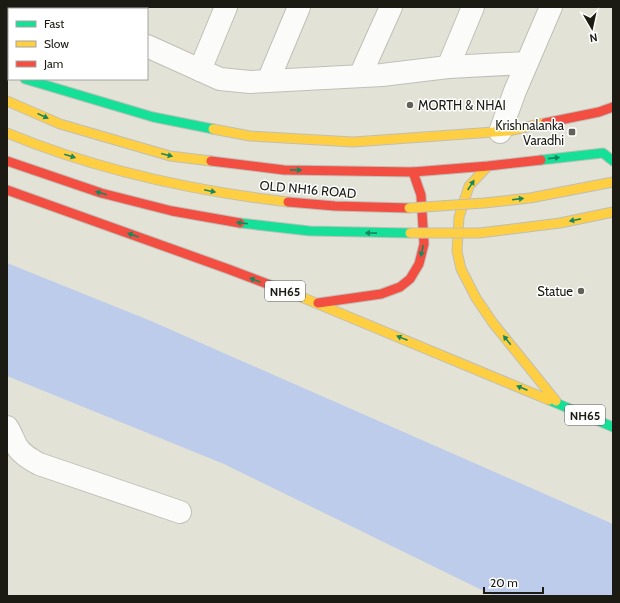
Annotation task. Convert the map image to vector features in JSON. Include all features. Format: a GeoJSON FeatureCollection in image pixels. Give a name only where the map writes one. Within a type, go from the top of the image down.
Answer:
{"type":"FeatureCollection","features":[{"type":"Feature","properties":{"kind":"main road"},"geometry":{"type":"LineString","coordinates":[[28,80],[153,117],[250,136],[353,142],[508,131],[613,107]]}},
{"type":"Feature","properties":{"kind":"main road"},"geometry":{"type":"LineString","coordinates":[[7,101],[60,124],[170,156],[284,170],[413,172],[488,166],[603,153],[613,150]]}},
{"type":"Feature","properties":{"kind":"main road","name":"OLD NH16 ROAD"},"geometry":{"type":"LineString","coordinates":[[7,133],[66,154],[133,174],[222,193],[292,203],[409,208],[530,198],[613,182]]}},
{"type":"Feature","properties":{"kind":"main road"},"geometry":{"type":"LineString","coordinates":[[603,153],[613,161]]}},
{"type":"Feature","properties":{"kind":"main road"},"geometry":{"type":"LineString","coordinates":[[7,161],[101,193],[172,211],[235,222],[310,231],[479,233],[560,223],[613,212]]}},
{"type":"Feature","properties":{"kind":"main road"},"geometry":{"type":"LineString","coordinates":[[488,166],[469,186],[459,217],[457,251],[462,269],[476,298],[493,323],[558,403]]}},
{"type":"Feature","properties":{"kind":"main road"},"geometry":{"type":"LineString","coordinates":[[317,303],[382,294],[400,287],[410,279],[419,264],[424,244],[421,194],[413,172]]}},
{"type":"Feature","properties":{"kind":"main road","name":"NH65"},"geometry":{"type":"LineString","coordinates":[[7,190],[228,269],[317,303],[613,427]]}},
{"type":"Feature","properties":{"kind":"street"},"geometry":{"type":"LineString","coordinates":[[200,70],[226,7]]}},
{"type":"Feature","properties":{"kind":"street"},"geometry":{"type":"LineString","coordinates":[[268,81],[298,7]]}},
{"type":"Feature","properties":{"kind":"street"},"geometry":{"type":"LineString","coordinates":[[360,76],[391,7]]}},
{"type":"Feature","properties":{"kind":"street"},"geometry":{"type":"LineString","coordinates":[[448,67],[473,7]]}},
{"type":"Feature","properties":{"kind":"street"},"geometry":{"type":"LineString","coordinates":[[500,132],[515,91],[551,7]]}},
{"type":"Feature","properties":{"kind":"street"},"geometry":{"type":"LineString","coordinates":[[148,46],[220,79],[250,82],[382,75],[448,67],[527,63]]}},
{"type":"Feature","properties":{"kind":"street"},"geometry":{"type":"LineString","coordinates":[[9,440],[28,458],[39,464],[180,512]]}},
{"type":"Feature","properties":{"kind":"water"},"geometry":{"type":"Polygon","coordinates":[[[7,263],[151,321],[613,524],[613,596],[494,596],[224,464],[7,376],[7,263]]]}},
{"type":"Feature","properties":{"kind":"traffic: fast"},"geometry":{"type":"LineString","coordinates":[[28,80],[153,117],[213,129]]}},
{"type":"Feature","properties":{"kind":"traffic: fast"},"geometry":{"type":"LineString","coordinates":[[541,160],[603,153],[613,161]]}},
{"type":"Feature","properties":{"kind":"traffic: fast"},"geometry":{"type":"LineString","coordinates":[[240,223],[310,231],[410,233]]}},
{"type":"Feature","properties":{"kind":"traffic: fast"},"geometry":{"type":"LineString","coordinates":[[549,400],[613,427]]}},
{"type":"Feature","properties":{"kind":"traffic: slow"},"geometry":{"type":"LineString","coordinates":[[7,101],[60,124],[170,156],[211,161]]}},
{"type":"Feature","properties":{"kind":"traffic: slow"},"geometry":{"type":"LineString","coordinates":[[213,129],[250,136],[353,142],[508,131],[545,123]]}},
{"type":"Feature","properties":{"kind":"traffic: slow"},"geometry":{"type":"LineString","coordinates":[[7,133],[40,146],[110,168],[145,177],[217,192],[288,202]]}},
{"type":"Feature","properties":{"kind":"traffic: slow"},"geometry":{"type":"LineString","coordinates":[[488,166],[469,186],[459,217],[457,251],[461,269],[476,298],[493,323],[556,401]]}},
{"type":"Feature","properties":{"kind":"traffic: slow"},"geometry":{"type":"LineString","coordinates":[[409,208],[530,198],[613,182]]}},
{"type":"Feature","properties":{"kind":"traffic: slow"},"geometry":{"type":"LineString","coordinates":[[410,233],[479,233],[560,223],[613,212]]}},
{"type":"Feature","properties":{"kind":"traffic: slow"},"geometry":{"type":"LineString","coordinates":[[294,294],[549,400]]}},
{"type":"Feature","properties":{"kind":"traffic: jam"},"geometry":{"type":"LineString","coordinates":[[545,123],[599,112],[613,107]]}},
{"type":"Feature","properties":{"kind":"traffic: jam"},"geometry":{"type":"LineString","coordinates":[[211,161],[284,170],[413,172],[541,160]]}},
{"type":"Feature","properties":{"kind":"traffic: jam"},"geometry":{"type":"LineString","coordinates":[[7,161],[101,193],[172,211],[240,223]]}},
{"type":"Feature","properties":{"kind":"traffic: jam"},"geometry":{"type":"LineString","coordinates":[[318,303],[381,294],[400,287],[410,279],[419,264],[424,244],[421,195],[413,172]]}},
{"type":"Feature","properties":{"kind":"traffic: jam"},"geometry":{"type":"LineString","coordinates":[[7,190],[294,294]]}},
{"type":"Feature","properties":{"kind":"traffic: jam"},"geometry":{"type":"LineString","coordinates":[[288,202],[335,206],[409,208]]}},
{"type":"Feature","properties":{"kind":"place","name":"MORTH & NHAI"},"geometry":{"type":"Point","coordinates":[410,105]}},
{"type":"Feature","properties":{"kind":"place","name":"Krishnalanka Varadhi"},"geometry":{"type":"Point","coordinates":[572,132]}},
{"type":"Feature","properties":{"kind":"place","name":"Statue"},"geometry":{"type":"Point","coordinates":[581,291]}}]}
